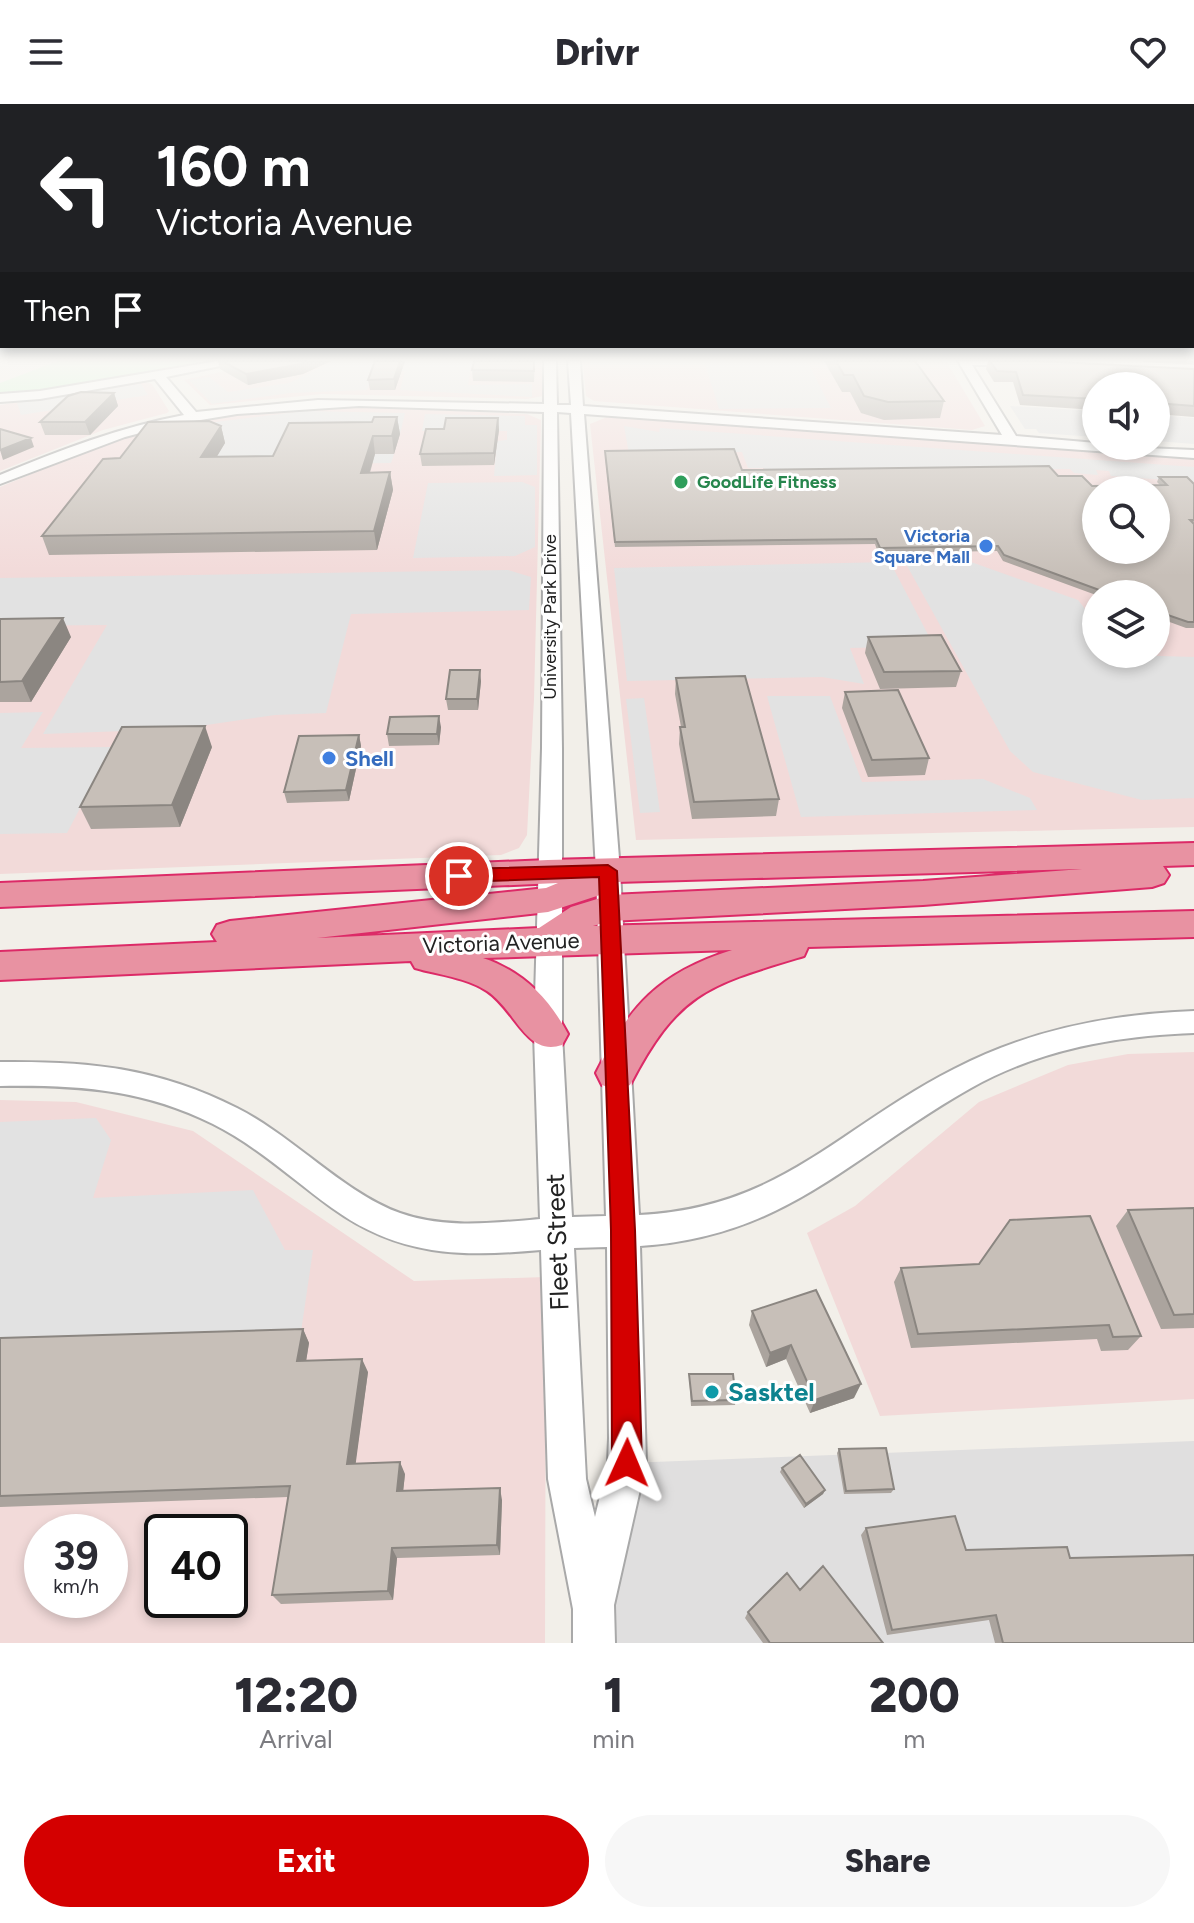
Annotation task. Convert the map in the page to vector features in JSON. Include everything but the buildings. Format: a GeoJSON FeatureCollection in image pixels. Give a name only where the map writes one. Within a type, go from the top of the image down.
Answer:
{"type":"FeatureCollection","features":[{"type":"Feature","properties":{"kind":"highway"},"geometry":{"type":"LineString","coordinates":[[0,895],[548,886],[594,884],[608,871],[1194,854]]}},
{"type":"Feature","properties":{"kind":"highway"},"geometry":{"type":"LineString","coordinates":[[610,923],[1194,870]]}},
{"type":"Feature","properties":{"kind":"highway"},"geometry":{"type":"LineString","coordinates":[[0,964],[548,886]]}},
{"type":"Feature","properties":{"kind":"highway","name":"Victoria Avenue"},"geometry":{"type":"LineString","coordinates":[[0,964],[548,941],[610,923],[833,934],[1194,924]]}},
{"type":"Feature","properties":{"kind":"highway"},"geometry":{"type":"LineString","coordinates":[[616,1073],[654,1010],[673,993],[712,972],[833,934]]}},
{"type":"Feature","properties":{"kind":"highway"},"geometry":{"type":"LineString","coordinates":[[376,948],[451,962],[496,977],[521,995],[548,1034]]}},
{"type":"Feature","properties":{"kind":"street"},"geometry":{"type":"LineString","coordinates":[[0,480],[126,433]]}},
{"type":"Feature","properties":{"kind":"street","name":"University Park Drive"},"geometry":{"type":"LineString","coordinates":[[548,886],[552,748],[550,433]]}},
{"type":"Feature","properties":{"kind":"street","name":"University Park Drive"},"geometry":{"type":"LineString","coordinates":[[579,433],[608,871]]}},
{"type":"Feature","properties":{"kind":"street"},"geometry":{"type":"LineString","coordinates":[[901,433],[1194,454]]}},
{"type":"Feature","properties":{"kind":"street"},"geometry":{"type":"LineString","coordinates":[[1007,433],[1012,441]]}},
{"type":"Feature","properties":{"kind":"street","name":"Fleet Street"},"geometry":{"type":"LineString","coordinates":[[594,1626],[627,1463],[623,1230],[608,871]]}},
{"type":"Feature","properties":{"kind":"street","name":"Fleet Street"},"geometry":{"type":"LineString","coordinates":[[548,886],[548,1034],[567,1479],[594,1626]]}},
{"type":"Feature","properties":{"kind":"street"},"geometry":{"type":"LineString","coordinates":[[0,1074],[87,1075],[166,1091],[222,1115],[265,1139],[356,1206],[395,1227],[428,1235],[464,1238],[557,1234],[702,1223],[743,1213],[803,1185],[933,1095],[1002,1058],[1068,1035],[1148,1022],[1194,1022]]}},
{"type":"Feature","properties":{"kind":"shaded area"},"geometry":{"type":"Polygon","coordinates":[[[0,433],[96,433],[0,471],[0,433]]]}},
{"type":"Feature","properties":{"kind":"shaded area"},"geometry":{"type":"Polygon","coordinates":[[[141,433],[541,433],[527,835],[519,848],[501,855],[0,874],[0,487],[113,440],[141,433]]]}},
{"type":"Feature","properties":{"kind":"shaded area"},"geometry":{"type":"Polygon","coordinates":[[[181,433],[400,433],[377,434],[287,455],[394,454],[391,463],[212,465],[181,433]]]}},
{"type":"Feature","properties":{"kind":"shaded area"},"geometry":{"type":"Polygon","coordinates":[[[507,433],[537,433],[537,475],[494,476],[497,441],[507,440],[507,433]]]}},
{"type":"Feature","properties":{"kind":"shaded area"},"geometry":{"type":"Polygon","coordinates":[[[591,433],[828,433],[1082,451],[1082,460],[1194,459],[1194,827],[636,840],[591,433]]]}},
{"type":"Feature","properties":{"kind":"shaded area"},"geometry":{"type":"Polygon","coordinates":[[[625,433],[726,433],[1194,467],[1194,482],[1170,480],[1170,476],[1111,476],[1109,471],[1096,470],[1098,475],[1074,473],[1070,469],[766,472],[764,468],[748,468],[742,452],[629,454],[625,433]]]}},
{"type":"Feature","properties":{"kind":"shaded area"},"geometry":{"type":"Polygon","coordinates":[[[1039,433],[1039,433],[1082,433],[1082,436],[1039,433]]]}},
{"type":"Feature","properties":{"kind":"shaded area"},"geometry":{"type":"Polygon","coordinates":[[[1170,433],[1194,433],[1194,444],[1170,442],[1170,433]]]}},
{"type":"Feature","properties":{"kind":"shaded area"},"geometry":{"type":"Polygon","coordinates":[[[522,482],[535,487],[535,547],[515,556],[413,558],[428,483],[522,482]]]}},
{"type":"Feature","properties":{"kind":"shaded area"},"geometry":{"type":"Polygon","coordinates":[[[890,562],[934,646],[850,648],[864,684],[822,677],[627,681],[614,568],[890,562]]]}},
{"type":"Feature","properties":{"kind":"shaded area"},"geometry":{"type":"Polygon","coordinates":[[[971,562],[1078,600],[1082,605],[1082,668],[1170,668],[1170,656],[1194,657],[1194,798],[1142,800],[1033,772],[1010,751],[906,564],[971,562]]]}},
{"type":"Feature","properties":{"kind":"shaded area"},"geometry":{"type":"Polygon","coordinates":[[[508,570],[531,577],[529,610],[351,614],[326,713],[275,715],[179,729],[43,734],[107,625],[0,626],[0,578],[508,570]]]}},
{"type":"Feature","properties":{"kind":"shaded area"},"geometry":{"type":"Polygon","coordinates":[[[767,696],[830,696],[862,782],[983,779],[1030,798],[1037,810],[801,817],[767,696]]]}},
{"type":"Feature","properties":{"kind":"shaded area"},"geometry":{"type":"Polygon","coordinates":[[[644,698],[660,812],[640,813],[626,699],[644,698]]]}},
{"type":"Feature","properties":{"kind":"shaded area"},"geometry":{"type":"Polygon","coordinates":[[[43,712],[21,748],[112,747],[67,833],[0,834],[0,713],[43,712]]]}},
{"type":"Feature","properties":{"kind":"shaded area"},"geometry":{"type":"Polygon","coordinates":[[[1194,1052],[1194,1399],[880,1416],[807,1233],[855,1206],[979,1102],[1068,1065],[1128,1054],[1194,1052]]]}},
{"type":"Feature","properties":{"kind":"shaded area"},"geometry":{"type":"Polygon","coordinates":[[[0,1100],[76,1102],[193,1131],[414,1281],[546,1277],[545,1643],[0,1643],[0,1100]]]}},
{"type":"Feature","properties":{"kind":"shaded area"},"geometry":{"type":"Polygon","coordinates":[[[96,1118],[111,1140],[93,1198],[253,1190],[285,1250],[313,1250],[301,1332],[0,1343],[0,1122],[96,1118]]]}},
{"type":"Feature","properties":{"kind":"shaded area"},"geometry":{"type":"Polygon","coordinates":[[[1194,1441],[1194,1643],[594,1643],[627,1463],[1194,1441]]]}},
{"type":"Feature","properties":{"kind":"place","name":"GoodLife Fitness"},"geometry":{"type":"Point","coordinates":[681,482]}},
{"type":"Feature","properties":{"kind":"place","name":"Victoria Square Mall"},"geometry":{"type":"Point","coordinates":[986,546]}},
{"type":"Feature","properties":{"kind":"place","name":"Shell"},"geometry":{"type":"Point","coordinates":[329,758]}},
{"type":"Feature","properties":{"kind":"place","name":"Sasktel"},"geometry":{"type":"Point","coordinates":[712,1392]}},
{"type":"Feature","properties":{"kind":"route"},"geometry":{"type":"LineString","coordinates":[[459,876],[608,871],[621,1155],[627,1463]]}}]}
